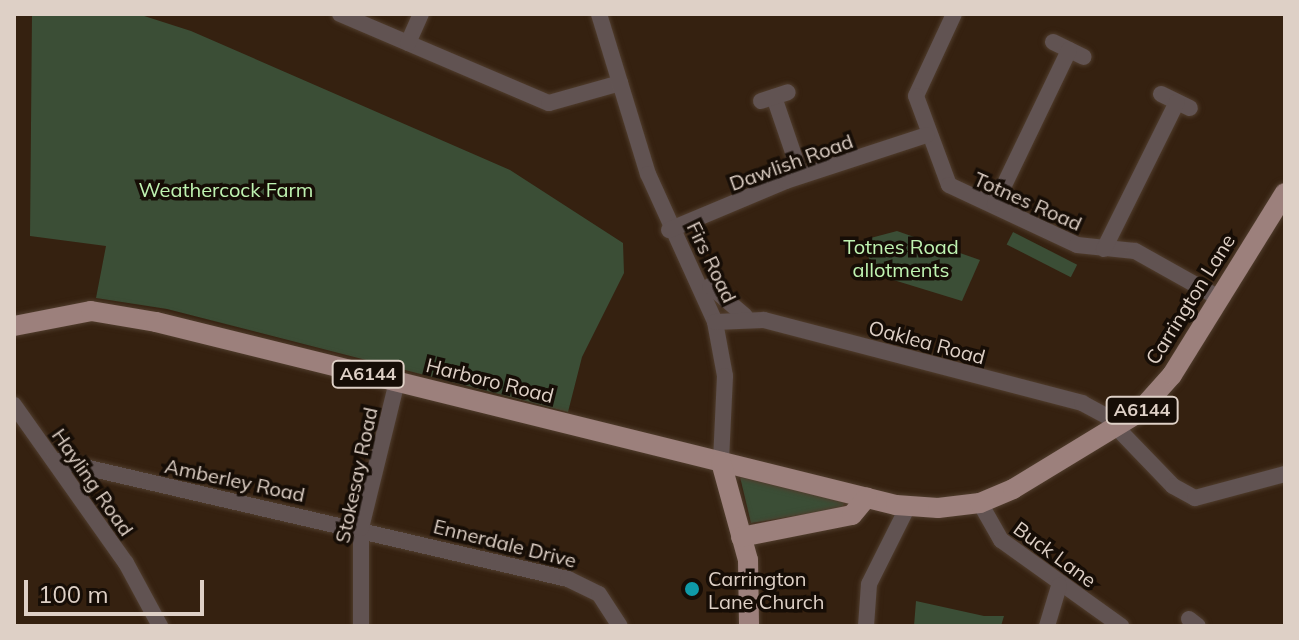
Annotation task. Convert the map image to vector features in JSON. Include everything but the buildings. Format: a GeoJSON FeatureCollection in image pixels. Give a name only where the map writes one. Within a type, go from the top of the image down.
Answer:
{"type":"FeatureCollection","features":[{"type":"Feature","properties":{"kind":"main road","name":"Carrington Lane"},"geometry":{"type":"LineString","coordinates":[[908,506],[980,503],[1121,427],[1172,375],[1285,193]]}},
{"type":"Feature","properties":{"kind":"main road","name":"Harboro Road"},"geometry":{"type":"LineString","coordinates":[[14,326],[61,312],[116,314],[908,506]]}},
{"type":"Feature","properties":{"kind":"main road","name":"Firs Road"},"geometry":{"type":"LineString","coordinates":[[721,462],[741,537]]}},
{"type":"Feature","properties":{"kind":"main road"},"geometry":{"type":"LineString","coordinates":[[749,626],[741,537],[852,515],[867,497]]}},
{"type":"Feature","properties":{"kind":"street"},"geometry":{"type":"LineString","coordinates":[[340,14],[549,103],[620,83]]}},
{"type":"Feature","properties":{"kind":"street"},"geometry":{"type":"LineString","coordinates":[[408,43],[421,14]]}},
{"type":"Feature","properties":{"kind":"street","name":"Totnes Road"},"geometry":{"type":"LineString","coordinates":[[954,14],[918,84],[927,135],[949,185],[1077,245],[1149,257],[1219,298]]}},
{"type":"Feature","properties":{"kind":"street","name":"Firs Road"},"geometry":{"type":"LineString","coordinates":[[601,15],[669,230],[715,322],[725,376],[721,462]]}},
{"type":"Feature","properties":{"kind":"street"},"geometry":{"type":"LineString","coordinates":[[995,204],[1069,50]]}},
{"type":"Feature","properties":{"kind":"street"},"geometry":{"type":"LineString","coordinates":[[1104,249],[1183,105],[1161,94]]}},
{"type":"Feature","properties":{"kind":"street"},"geometry":{"type":"LineString","coordinates":[[775,97],[801,176]]}},
{"type":"Feature","properties":{"kind":"street","name":"Dawlish Road"},"geometry":{"type":"LineString","coordinates":[[669,230],[801,176],[927,135]]}},
{"type":"Feature","properties":{"kind":"street","name":"Firs Road"},"geometry":{"type":"LineString","coordinates":[[710,286],[745,316]]}},
{"type":"Feature","properties":{"kind":"street","name":"Oaklea Road"},"geometry":{"type":"LineString","coordinates":[[715,322],[745,316],[1082,403],[1121,427],[1173,486],[1195,498],[1285,474]]}},
{"type":"Feature","properties":{"kind":"street","name":"Stokesay Road"},"geometry":{"type":"LineString","coordinates":[[361,626],[361,528],[397,381]]}},
{"type":"Feature","properties":{"kind":"street","name":"Hayling Road"},"geometry":{"type":"LineString","coordinates":[[14,405],[79,497],[160,626]]}},
{"type":"Feature","properties":{"kind":"street","name":"Amberley Road"},"geometry":{"type":"LineString","coordinates":[[54,460],[361,528]]}},
{"type":"Feature","properties":{"kind":"street"},"geometry":{"type":"LineString","coordinates":[[79,497],[100,471]]}},
{"type":"Feature","properties":{"kind":"street","name":"Buck Lane"},"geometry":{"type":"LineString","coordinates":[[980,503],[995,534],[1059,586],[1121,626]]}},
{"type":"Feature","properties":{"kind":"street"},"geometry":{"type":"LineString","coordinates":[[866,626],[869,584],[908,506]]}},
{"type":"Feature","properties":{"kind":"street","name":"Ennerdale Drive"},"geometry":{"type":"LineString","coordinates":[[361,528],[579,582],[606,600],[620,626]]}},
{"type":"Feature","properties":{"kind":"street"},"geometry":{"type":"LineString","coordinates":[[1047,626],[1059,586]]}},
{"type":"Feature","properties":{"kind":"green space","name":"Weathercock Farm"},"geometry":{"type":"Polygon","coordinates":[[[32,14],[138,14],[191,31],[510,170],[623,243],[624,273],[582,357],[568,412],[167,309],[96,298],[106,246],[30,236],[32,14]]]}},
{"type":"Feature","properties":{"kind":"green space","name":"Totnes Road allotments"},"geometry":{"type":"Polygon","coordinates":[[[897,231],[980,260],[962,301],[874,274],[863,240],[897,231]]]}},
{"type":"Feature","properties":{"kind":"green space"},"geometry":{"type":"Polygon","coordinates":[[[1013,232],[1077,265],[1071,277],[1007,244],[1013,232]]]}},
{"type":"Feature","properties":{"kind":"green space"},"geometry":{"type":"Polygon","coordinates":[[[740,477],[844,502],[843,508],[751,523],[740,477]]]}},
{"type":"Feature","properties":{"kind":"green space"},"geometry":{"type":"Polygon","coordinates":[[[916,601],[984,616],[1004,616],[1001,626],[914,626],[916,601]]]}},
{"type":"Feature","properties":{"kind":"place","name":"Carrington Lane Church"},"geometry":{"type":"Point","coordinates":[692,589]}}]}
